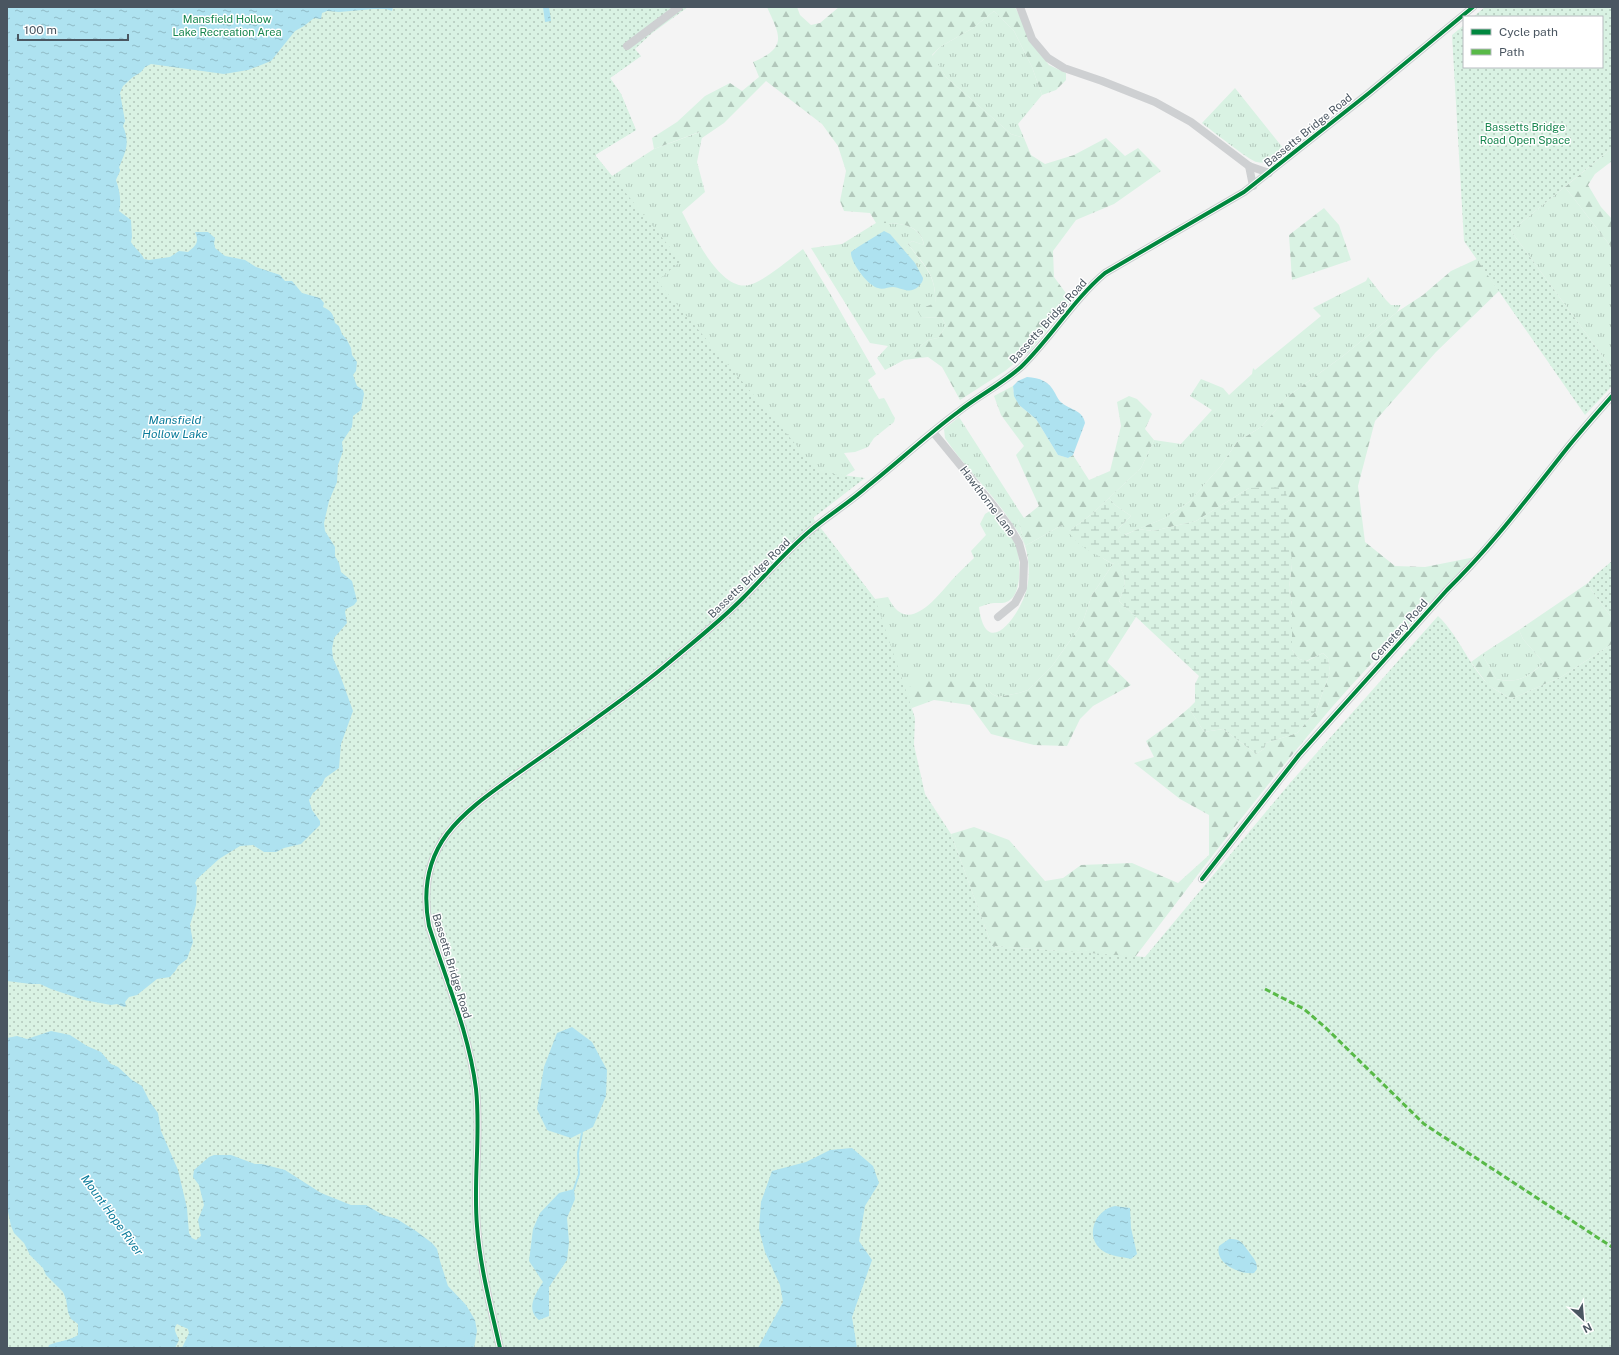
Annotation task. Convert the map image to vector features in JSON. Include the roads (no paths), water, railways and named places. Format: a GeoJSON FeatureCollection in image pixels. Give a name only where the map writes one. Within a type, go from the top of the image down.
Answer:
{"type":"FeatureCollection","features":[{"type":"Feature","properties":{"kind":"street"},"geometry":{"type":"LineString","coordinates":[[627,46],[680,7]]}},
{"type":"Feature","properties":{"kind":"street"},"geometry":{"type":"LineString","coordinates":[[1020,7],[1032,39],[1048,58],[1064,68],[1102,80],[1156,102],[1191,122],[1249,166],[1269,173]]}},
{"type":"Feature","properties":{"kind":"street","name":"Bassetts Bridge Road"},"geometry":{"type":"LineString","coordinates":[[500,1348],[484,1272],[477,1226],[476,1176],[478,1127],[474,1078],[464,1036],[429,926],[426,912],[425,896],[427,878],[437,850],[446,835],[457,822],[472,809],[658,671],[741,600],[809,532],[868,487],[961,409],[1020,367],[1090,287],[1105,273],[1253,186],[1473,7]]}},
{"type":"Feature","properties":{"kind":"street"},"geometry":{"type":"LineString","coordinates":[[1249,166],[1253,186]]}},
{"type":"Feature","properties":{"kind":"street","name":"Cemetery Road"},"geometry":{"type":"LineString","coordinates":[[1202,879],[1299,755],[1447,590],[1473,565],[1521,508],[1568,446],[1612,396]]}},
{"type":"Feature","properties":{"kind":"street","name":"Hawthorne Lane"},"geometry":{"type":"LineString","coordinates":[[933,432],[993,505],[1009,526],[1019,543],[1024,562],[1023,588],[1015,603],[998,617]]}},
{"type":"Feature","properties":{"kind":"water","name":"Mansfield Hollow Lake"},"geometry":{"type":"Polygon","coordinates":[[[7,7],[393,7],[392,11],[386,9],[374,9],[339,12],[327,11],[322,13],[321,19],[314,18],[295,31],[271,61],[248,70],[224,74],[151,64],[145,67],[123,86],[120,93],[125,121],[123,126],[127,142],[119,167],[120,171],[116,180],[120,199],[119,211],[131,220],[131,242],[144,259],[149,260],[170,257],[179,251],[188,252],[197,242],[195,232],[208,232],[215,238],[215,248],[225,256],[245,260],[256,267],[280,275],[285,281],[292,281],[302,293],[320,298],[324,303],[323,307],[332,313],[335,323],[339,326],[351,348],[352,355],[357,362],[356,371],[353,375],[357,386],[363,390],[364,394],[361,410],[353,416],[352,427],[342,442],[343,451],[338,465],[337,482],[329,501],[324,523],[325,531],[335,547],[335,556],[339,563],[341,572],[352,581],[357,601],[354,605],[346,609],[345,612],[347,623],[334,638],[332,649],[333,658],[353,711],[341,744],[339,768],[325,778],[322,785],[313,793],[309,800],[312,810],[320,821],[320,825],[301,844],[284,848],[276,852],[264,852],[253,845],[240,846],[219,859],[197,879],[195,883],[197,887],[196,905],[190,925],[193,942],[187,959],[178,966],[170,977],[157,979],[137,995],[129,997],[125,1002],[126,1006],[124,1007],[117,1004],[111,1005],[84,1000],[40,984],[7,981],[7,7]]]}},
{"type":"Feature","properties":{"kind":"water"},"geometry":{"type":"Polygon","coordinates":[[[543,7],[549,7],[551,21],[545,22],[543,7]]]}},
{"type":"Feature","properties":{"kind":"water"},"geometry":{"type":"Polygon","coordinates":[[[884,231],[890,234],[915,263],[923,278],[923,281],[915,289],[909,291],[893,287],[882,289],[878,288],[869,283],[853,262],[851,252],[884,231]]]}},
{"type":"Feature","properties":{"kind":"water"},"geometry":{"type":"Polygon","coordinates":[[[1027,377],[1040,379],[1047,383],[1053,389],[1061,402],[1082,415],[1085,423],[1073,455],[1068,458],[1058,455],[1036,419],[1019,405],[1014,396],[1013,386],[1018,381],[1027,377]]]}},
{"type":"Feature","properties":{"kind":"water"},"geometry":{"type":"Polygon","coordinates":[[[572,1027],[592,1042],[607,1070],[606,1096],[593,1127],[571,1138],[547,1130],[537,1109],[544,1067],[557,1033],[572,1027]]]}},
{"type":"Feature","properties":{"kind":"water","name":"Mount Hope River"},"geometry":{"type":"Polygon","coordinates":[[[51,1031],[70,1035],[87,1046],[101,1052],[111,1064],[118,1067],[132,1080],[142,1086],[150,1102],[158,1113],[161,1131],[178,1170],[187,1208],[189,1233],[192,1238],[196,1240],[201,1236],[198,1220],[204,1205],[199,1185],[193,1177],[194,1170],[209,1157],[214,1155],[231,1155],[255,1164],[262,1164],[285,1170],[321,1193],[351,1205],[366,1205],[383,1215],[397,1219],[432,1243],[437,1249],[448,1286],[466,1305],[475,1320],[477,1331],[474,1348],[182,1348],[189,1333],[188,1329],[177,1324],[175,1330],[179,1340],[175,1348],[48,1348],[49,1345],[71,1339],[78,1335],[78,1324],[71,1319],[63,1292],[46,1275],[43,1268],[30,1255],[24,1243],[14,1233],[11,1226],[7,1207],[7,1038],[17,1036],[27,1039],[51,1031]]]}},
{"type":"Feature","properties":{"kind":"water"},"geometry":{"type":"Polygon","coordinates":[[[852,1148],[873,1166],[879,1183],[865,1206],[859,1241],[872,1260],[852,1317],[857,1348],[758,1348],[783,1302],[780,1285],[765,1252],[759,1229],[761,1202],[772,1171],[806,1162],[830,1150],[852,1148]]]}},
{"type":"Feature","properties":{"kind":"water"},"geometry":{"type":"Polygon","coordinates":[[[574,1189],[575,1199],[567,1218],[569,1242],[567,1260],[549,1287],[549,1316],[539,1320],[535,1316],[532,1306],[537,1291],[543,1282],[529,1261],[533,1229],[540,1213],[559,1193],[574,1189]]]}},
{"type":"Feature","properties":{"kind":"water"},"geometry":{"type":"Polygon","coordinates":[[[1115,1206],[1130,1208],[1131,1228],[1137,1254],[1131,1259],[1106,1253],[1097,1245],[1094,1239],[1094,1225],[1097,1219],[1102,1213],[1115,1206]]]}},
{"type":"Feature","properties":{"kind":"water"},"geometry":{"type":"Polygon","coordinates":[[[1229,1239],[1236,1239],[1241,1242],[1254,1258],[1257,1269],[1254,1273],[1236,1270],[1224,1263],[1219,1252],[1219,1246],[1229,1239]]]}},
{"type":"Feature","properties":{"kind":"waterway"},"geometry":{"type":"LineString","coordinates":[[574,1189],[579,1174],[578,1153],[582,1133]]}},
{"type":"Feature","properties":{"kind":"park label","name":"Mansfield Hollow Lake Recreation Area"},"geometry":{"type":"Point","coordinates":[227,25]}},
{"type":"Feature","properties":{"kind":"park label","name":"Bassetts Bridge Road Open Space"},"geometry":{"type":"Point","coordinates":[1525,133]}}]}
